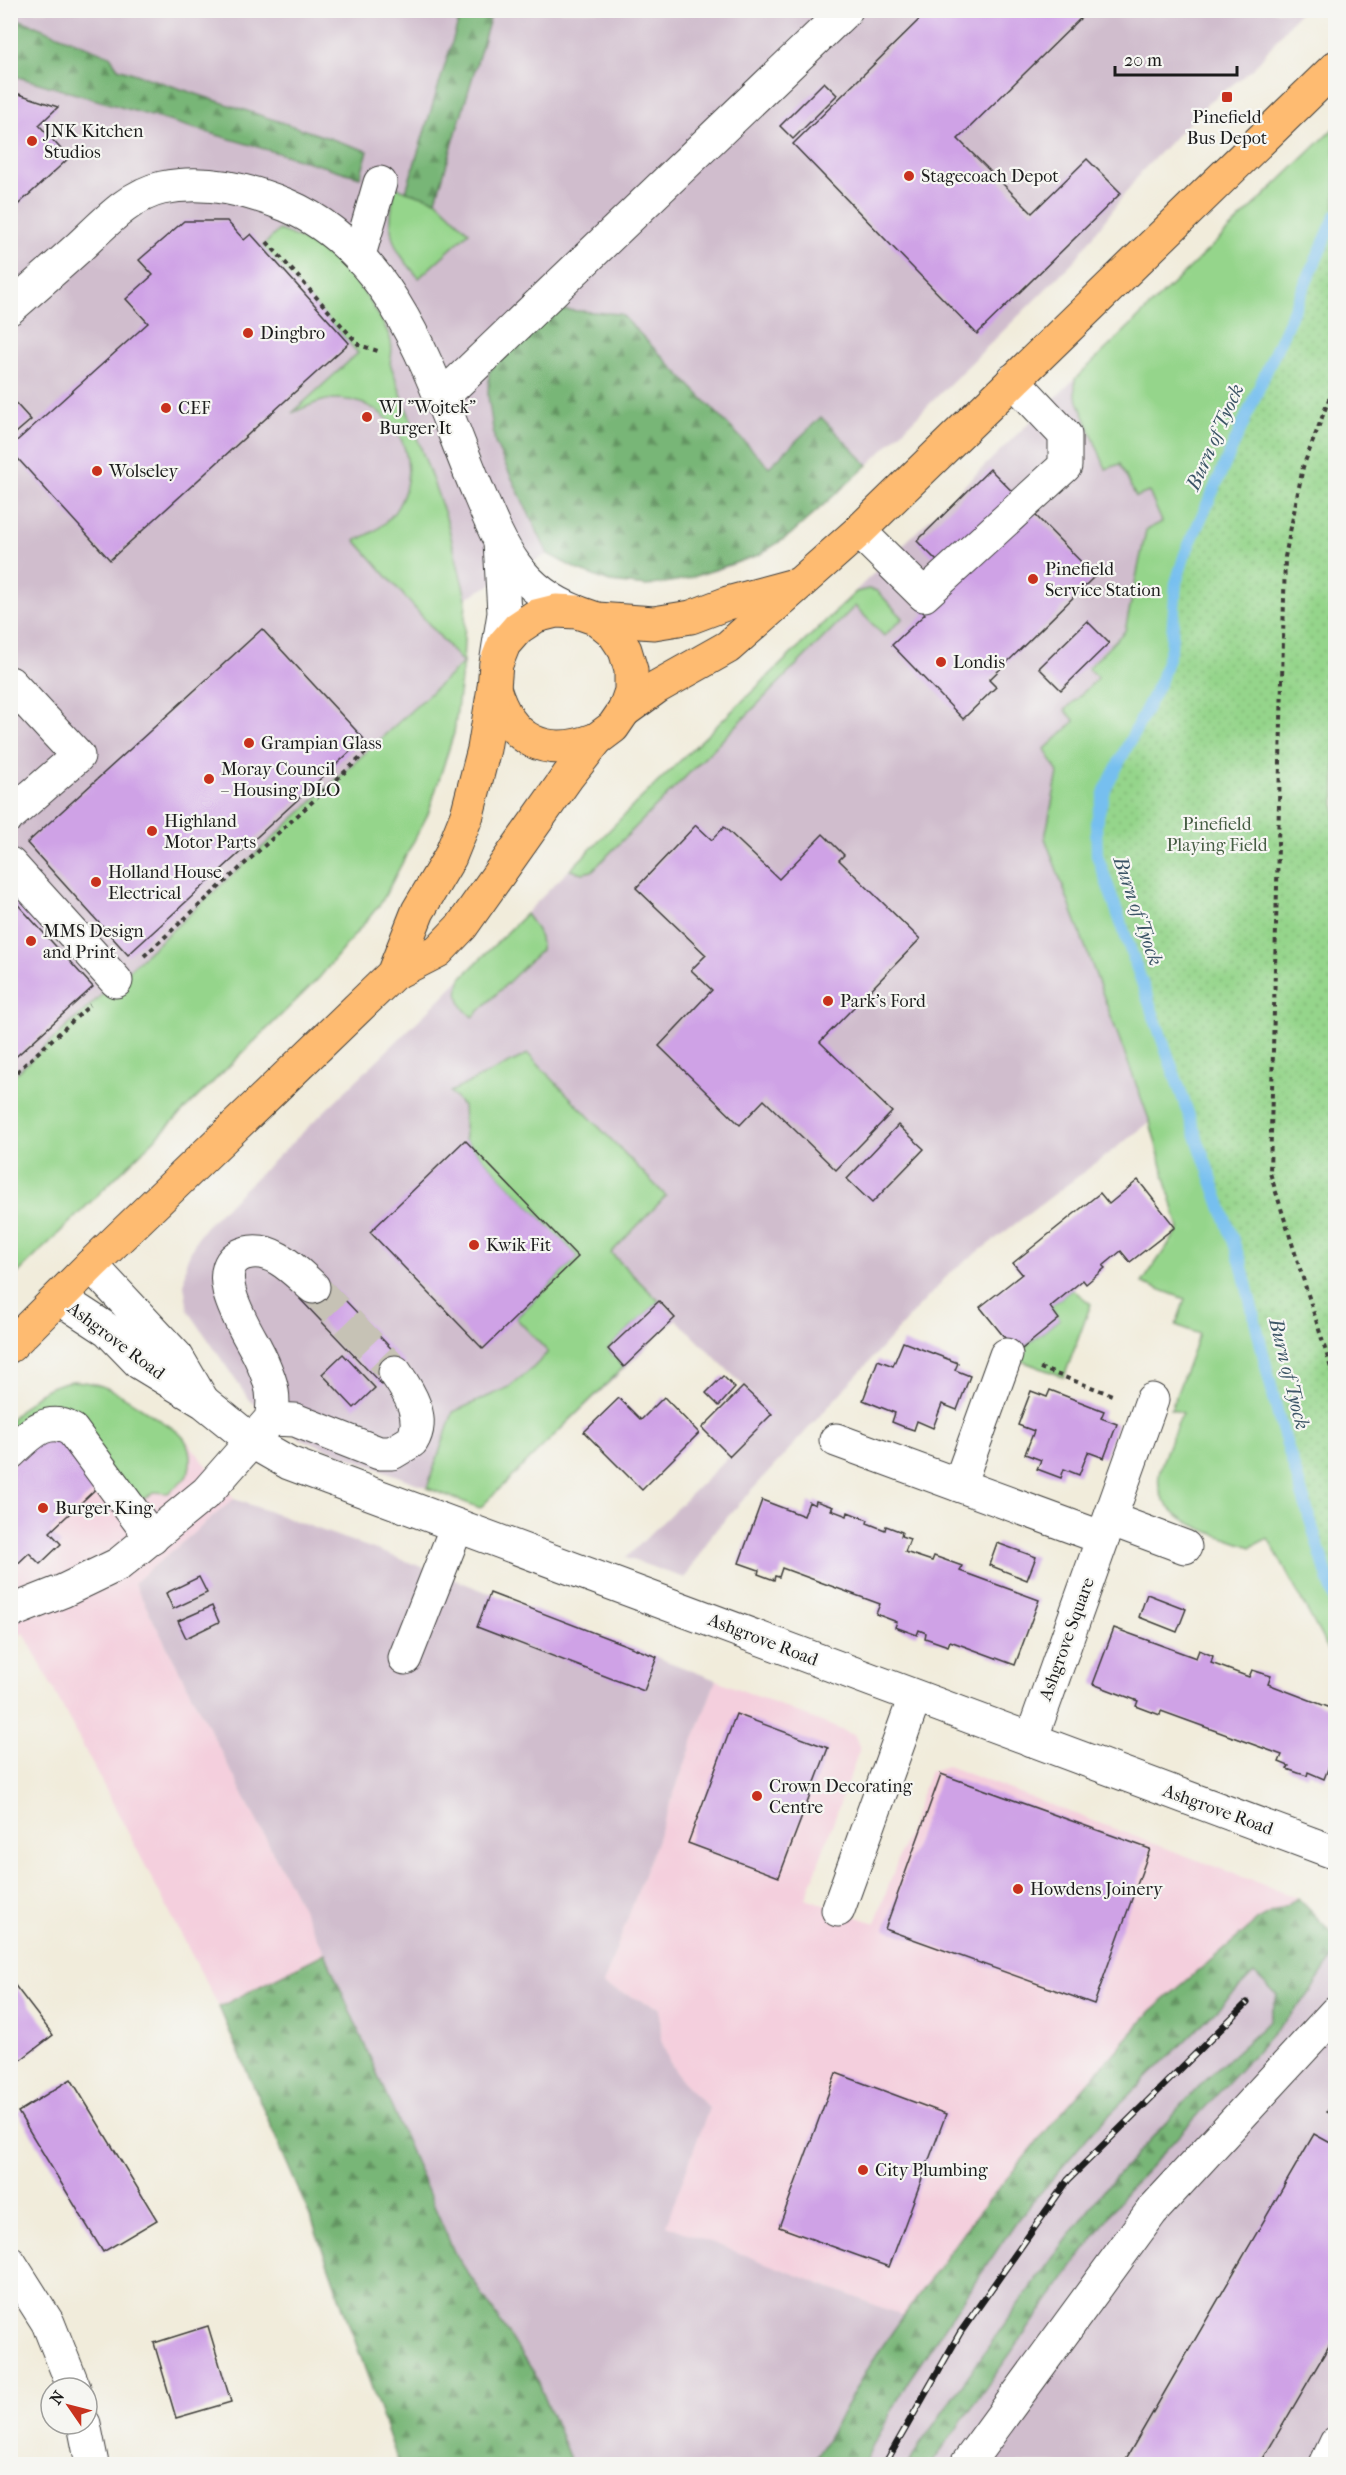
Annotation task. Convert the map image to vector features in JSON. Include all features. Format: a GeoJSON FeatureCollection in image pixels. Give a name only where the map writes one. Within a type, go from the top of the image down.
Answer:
{"type":"FeatureCollection","features":[{"type":"Feature","properties":{"kind":"highway"},"geometry":{"type":"LineString","coordinates":[[624,711],[657,687],[728,647],[859,531],[1335,67]]}},
{"type":"Feature","properties":{"kind":"highway"},"geometry":{"type":"LineString","coordinates":[[393,974],[418,911],[450,857],[467,815],[484,749],[495,676],[504,644],[518,628],[536,616],[556,611],[654,623],[691,617],[728,603],[797,584]]}},
{"type":"Feature","properties":{"kind":"highway"},"geometry":{"type":"LineString","coordinates":[[10,1346],[393,974],[438,951],[462,926],[543,810],[597,739],[613,727],[624,711],[631,691],[632,670],[625,650],[613,632],[587,615]]}},
{"type":"Feature","properties":{"kind":"highway"},"geometry":{"type":"LineString","coordinates":[[495,676],[501,709],[514,728],[532,741],[553,747],[576,747],[597,739]]}},
{"type":"Feature","properties":{"kind":"street"},"geometry":{"type":"LineString","coordinates":[[440,399],[846,10]]}},
{"type":"Feature","properties":{"kind":"street"},"geometry":{"type":"LineString","coordinates":[[358,255],[380,183]]}},
{"type":"Feature","properties":{"kind":"street"},"geometry":{"type":"LineString","coordinates":[[10,308],[111,218],[135,199],[161,188],[203,184],[255,192],[299,211],[343,239],[373,270],[406,322],[500,542],[533,587],[554,603],[587,615]]}},
{"type":"Feature","properties":{"kind":"street"},"geometry":{"type":"LineString","coordinates":[[859,531],[924,595],[1065,466],[1065,435],[1013,380]]}},
{"type":"Feature","properties":{"kind":"street"},"geometry":{"type":"LineString","coordinates":[[495,676],[504,613],[500,542]]}},
{"type":"Feature","properties":{"kind":"street"},"geometry":{"type":"LineString","coordinates":[[10,683],[78,756],[10,815]]}},
{"type":"Feature","properties":{"kind":"street"},"geometry":{"type":"LineString","coordinates":[[10,864],[116,981]]}},
{"type":"Feature","properties":{"kind":"street"},"geometry":{"type":"LineString","coordinates":[[10,1612],[107,1571],[152,1538],[207,1492],[261,1430],[274,1404],[272,1390],[261,1358],[235,1307],[228,1278],[230,1268],[242,1254],[263,1252],[282,1261],[313,1287]]}},
{"type":"Feature","properties":{"kind":"street","name":"Ashgrove Road"},"geometry":{"type":"LineString","coordinates":[[91,1265],[177,1357],[204,1402]]}},
{"type":"Feature","properties":{"kind":"street","name":"Ashgrove Road"},"geometry":{"type":"LineString","coordinates":[[59,1298],[108,1330],[140,1363],[204,1402],[261,1430],[289,1463],[1335,1854]]}},
{"type":"Feature","properties":{"kind":"street"},"geometry":{"type":"LineString","coordinates":[[959,1485],[1006,1355]]}},
{"type":"Feature","properties":{"kind":"street"},"geometry":{"type":"LineString","coordinates":[[261,1430],[295,1420],[380,1453],[392,1453],[412,1441],[417,1429],[414,1405],[395,1372]]}},
{"type":"Feature","properties":{"kind":"street","name":"Ashgrove Square"},"geometry":{"type":"LineString","coordinates":[[1031,1740],[1151,1404]]}},
{"type":"Feature","properties":{"kind":"street"},"geometry":{"type":"LineString","coordinates":[[10,1453],[41,1428],[57,1424],[68,1427],[80,1438],[152,1538]]}},
{"type":"Feature","properties":{"kind":"street"},"geometry":{"type":"LineString","coordinates":[[836,1440],[959,1485],[1106,1528],[1185,1546]]}},
{"type":"Feature","properties":{"kind":"street"},"geometry":{"type":"LineString","coordinates":[[405,1658],[456,1526]]}},
{"type":"Feature","properties":{"kind":"street"},"geometry":{"type":"LineString","coordinates":[[838,1910],[915,1698]]}},
{"type":"Feature","properties":{"kind":"street"},"geometry":{"type":"LineString","coordinates":[[967,2464],[1152,2211],[1335,2012]]}},
{"type":"Feature","properties":{"kind":"street"},"geometry":{"type":"LineString","coordinates":[[10,2263],[48,2323],[69,2376]]}},
{"type":"Feature","properties":{"kind":"street"},"geometry":{"type":"LineString","coordinates":[[86,2436],[92,2464]]}},
{"type":"Feature","properties":{"kind":"street"},"geometry":{"type":"LineString","coordinates":[[1326,2464],[1335,2443]]}},
{"type":"Feature","properties":{"kind":"path"},"geometry":{"type":"LineString","coordinates":[[267,242],[359,345],[426,367]]}},
{"type":"Feature","properties":{"kind":"path"},"geometry":{"type":"LineString","coordinates":[[1335,381],[1303,467],[1284,557],[1270,1173],[1335,1384]]}},
{"type":"Feature","properties":{"kind":"path"},"geometry":{"type":"LineString","coordinates":[[10,1078],[371,748]]}},
{"type":"Feature","properties":{"kind":"path"},"geometry":{"type":"LineString","coordinates":[[1006,1355],[1151,1404]]}},
{"type":"Feature","properties":{"kind":"shaded area"},"geometry":{"type":"Polygon","coordinates":[[[10,11],[1300,11],[1253,69],[1208,103],[1142,171],[1075,260],[868,465],[790,535],[759,555],[725,568],[687,579],[647,586],[610,582],[578,570],[548,554],[466,598],[463,662],[11,1078],[10,11]]]}},
{"type":"Feature","properties":{"kind":"shaded area"},"geometry":{"type":"Polygon","coordinates":[[[1093,361],[1162,522],[1146,530],[1125,631],[1088,668],[1098,678],[1065,710],[1075,721],[1045,749],[1058,773],[1045,838],[1150,1122],[949,1274],[713,1533],[685,1578],[626,1558],[772,1414],[676,1319],[480,1508],[299,1438],[271,1419],[249,1400],[188,1310],[184,1285],[186,1262],[197,1238],[207,1225],[432,1007],[633,806],[1093,361]]]}},
{"type":"Feature","properties":{"kind":"shaded area"},"geometry":{"type":"Polygon","coordinates":[[[73,1381],[96,1383],[112,1389],[182,1435],[234,1499],[134,1583],[325,1953],[219,2007],[24,1633],[11,1639],[11,1419],[39,1392],[50,1386],[73,1381]]]}},
{"type":"Feature","properties":{"kind":"shaded area"},"geometry":{"type":"Polygon","coordinates":[[[234,1499],[393,1556],[716,1680],[603,1985],[660,2008],[661,2039],[669,2061],[682,2081],[709,2108],[666,2225],[904,2316],[971,2222],[1052,2124],[1151,2011],[1258,1920],[1298,1898],[1335,1936],[1335,2464],[572,2464],[535,2374],[454,2252],[325,1953],[134,1583],[234,1499]]]}},
{"type":"Feature","properties":{"kind":"shaded area"},"geometry":{"type":"Polygon","coordinates":[[[716,1680],[854,1735],[860,1748],[806,1898],[838,1910],[875,1923],[930,1771],[947,1766],[1298,1898],[1258,1920],[971,2222],[904,2316],[665,2225],[709,2108],[682,2081],[669,2061],[661,2039],[660,2008],[603,1985],[716,1680]]]}},
{"type":"Feature","properties":{"kind":"green space"},"geometry":{"type":"Polygon","coordinates":[[[462,10],[492,12],[436,200],[406,191],[462,10]]]}},
{"type":"Feature","properties":{"kind":"green space"},"geometry":{"type":"Polygon","coordinates":[[[18,19],[110,56],[118,68],[368,151],[360,177],[11,75],[11,22],[18,19]]]}},
{"type":"Feature","properties":{"kind":"green space"},"geometry":{"type":"Polygon","coordinates":[[[1335,127],[1335,215],[1176,583],[1171,648],[1161,680],[1105,790],[1096,824],[1097,856],[1241,1263],[1279,1419],[1335,1604],[1335,1662],[1268,1538],[1251,1547],[1206,1531],[1177,1514],[1166,1504],[1160,1491],[1159,1475],[1182,1413],[1171,1409],[1199,1334],[1176,1325],[1185,1299],[1142,1283],[1179,1229],[1150,1122],[1045,838],[1058,773],[1045,749],[1075,721],[1065,710],[1098,678],[1088,668],[1125,631],[1146,530],[1162,522],[1149,492],[1136,497],[1120,464],[1106,469],[1075,394],[1075,379],[1335,127]]]}},
{"type":"Feature","properties":{"kind":"green space"},"geometry":{"type":"Polygon","coordinates":[[[395,187],[436,200],[469,232],[419,278],[401,255],[392,237],[391,216],[395,187]]]}},
{"type":"Feature","properties":{"kind":"green space","name":"Pinefield Playing Field"},"geometry":{"type":"Polygon","coordinates":[[[1335,215],[1335,1604],[1279,1419],[1241,1263],[1097,855],[1096,823],[1105,790],[1161,680],[1171,648],[1176,583],[1185,554],[1335,215]]]}},
{"type":"Feature","properties":{"kind":"green space"},"geometry":{"type":"Polygon","coordinates":[[[279,230],[310,244],[337,263],[360,287],[388,333],[392,350],[390,363],[446,517],[466,598],[463,663],[355,540],[381,527],[398,507],[406,484],[407,460],[400,437],[386,418],[364,404],[330,399],[292,413],[358,353],[262,247],[279,230]]]}},
{"type":"Feature","properties":{"kind":"green space"},"geometry":{"type":"Polygon","coordinates":[[[565,310],[621,314],[769,467],[821,417],[868,465],[790,535],[759,555],[687,579],[647,586],[610,582],[578,570],[548,554],[495,443],[488,396],[489,371],[549,312],[565,310]]]}},
{"type":"Feature","properties":{"kind":"green space"},"geometry":{"type":"Polygon","coordinates":[[[868,589],[877,591],[903,618],[884,636],[855,606],[592,871],[583,873],[570,870],[633,806],[856,592],[868,589]]]}},
{"type":"Feature","properties":{"kind":"green space"},"geometry":{"type":"Polygon","coordinates":[[[463,663],[454,733],[428,814],[381,903],[319,978],[11,1280],[11,1078],[463,663]]]}},
{"type":"Feature","properties":{"kind":"green space"},"geometry":{"type":"Polygon","coordinates":[[[526,914],[539,935],[541,950],[473,1017],[461,1005],[458,990],[461,978],[526,914]]]}},
{"type":"Feature","properties":{"kind":"green space"},"geometry":{"type":"Polygon","coordinates":[[[528,1054],[666,1196],[611,1253],[659,1301],[608,1349],[624,1367],[480,1508],[427,1488],[453,1412],[509,1387],[534,1367],[548,1352],[516,1318],[578,1257],[465,1140],[463,1106],[450,1092],[528,1054]]]}},
{"type":"Feature","properties":{"kind":"green space"},"geometry":{"type":"Polygon","coordinates":[[[1072,1289],[1091,1304],[1064,1377],[1014,1358],[1017,1353],[1059,1319],[1050,1307],[1072,1289]]]}},
{"type":"Feature","properties":{"kind":"green space"},"geometry":{"type":"Polygon","coordinates":[[[73,1381],[95,1384],[114,1391],[180,1434],[187,1444],[190,1457],[189,1470],[183,1481],[168,1493],[154,1492],[144,1499],[11,1442],[11,1419],[32,1399],[46,1390],[73,1381]]]}},
{"type":"Feature","properties":{"kind":"green space"},"geometry":{"type":"Polygon","coordinates":[[[1298,1898],[1335,1936],[1335,1954],[1307,1997],[1125,2194],[931,2464],[909,2464],[919,2446],[1022,2299],[1103,2191],[1204,2081],[1270,2021],[1277,1995],[1254,1973],[1093,2131],[1018,2219],[907,2383],[863,2464],[813,2464],[868,2367],[902,2318],[971,2222],[1052,2124],[1151,2011],[1258,1920],[1298,1898]]]}},
{"type":"Feature","properties":{"kind":"green space"},"geometry":{"type":"Polygon","coordinates":[[[325,1953],[454,2252],[535,2374],[572,2464],[399,2464],[313,2223],[219,2007],[325,1953]]]}},
{"type":"Feature","properties":{"kind":"building","name":"Stagecoach Depot"},"geometry":{"type":"Polygon","coordinates":[[[929,10],[1089,10],[958,139],[1032,213],[1087,159],[1121,193],[977,334],[793,144],[929,10]]]}},
{"type":"Feature","properties":{"kind":"building"},"geometry":{"type":"Polygon","coordinates":[[[824,82],[837,95],[793,139],[780,126],[824,82]]]}},
{"type":"Feature","properties":{"kind":"building","name":"JNK Kitchen Studios"},"geometry":{"type":"Polygon","coordinates":[[[10,91],[58,107],[39,125],[69,158],[10,212],[10,91]]]}},
{"type":"Feature","properties":{"kind":"building"},"geometry":{"type":"Polygon","coordinates":[[[184,221],[227,221],[244,240],[251,234],[349,343],[110,560],[10,450],[10,447],[148,323],[126,299],[153,275],[139,260],[184,221]]]}},
{"type":"Feature","properties":{"kind":"building"},"geometry":{"type":"Polygon","coordinates":[[[10,397],[31,420],[10,438],[10,397]]]}},
{"type":"Feature","properties":{"kind":"building"},"geometry":{"type":"Polygon","coordinates":[[[990,469],[1095,576],[989,680],[996,687],[963,719],[892,645],[925,614],[921,610],[954,578],[917,541],[990,469]]]}},
{"type":"Feature","properties":{"kind":"building"},"geometry":{"type":"Polygon","coordinates":[[[1087,621],[1109,643],[1061,690],[1039,668],[1087,621]]]}},
{"type":"Feature","properties":{"kind":"building"},"geometry":{"type":"Polygon","coordinates":[[[262,629],[364,739],[128,955],[27,843],[262,629]]]}},
{"type":"Feature","properties":{"kind":"building"},"geometry":{"type":"Polygon","coordinates":[[[696,825],[712,840],[724,827],[779,879],[823,834],[844,855],[839,860],[920,939],[820,1042],[892,1112],[836,1170],[764,1100],[740,1125],[659,1046],[712,990],[691,970],[706,955],[636,888],[696,825]]]}},
{"type":"Feature","properties":{"kind":"building","name":"MMS Design and Print"},"geometry":{"type":"Polygon","coordinates":[[[10,896],[93,987],[10,1062],[10,896]]]}},
{"type":"Feature","properties":{"kind":"building"},"geometry":{"type":"Polygon","coordinates":[[[898,1125],[924,1149],[872,1203],[847,1179],[898,1125]]]}},
{"type":"Feature","properties":{"kind":"building","name":"Kwik Fit"},"geometry":{"type":"Polygon","coordinates":[[[465,1140],[578,1257],[483,1349],[370,1232],[465,1140]]]}},
{"type":"Feature","properties":{"kind":"building"},"geometry":{"type":"Polygon","coordinates":[[[1138,1180],[1175,1227],[1130,1262],[1121,1251],[1086,1284],[1083,1280],[1050,1307],[1059,1319],[1017,1353],[980,1307],[1022,1274],[1013,1263],[1100,1193],[1109,1204],[1138,1180]]]}},
{"type":"Feature","properties":{"kind":"building"},"geometry":{"type":"Polygon","coordinates":[[[323,1277],[405,1363],[382,1385],[300,1299],[323,1277]]]}},
{"type":"Feature","properties":{"kind":"building"},"geometry":{"type":"Polygon","coordinates":[[[659,1301],[675,1318],[624,1367],[608,1349],[659,1301]]]}},
{"type":"Feature","properties":{"kind":"building"},"geometry":{"type":"Polygon","coordinates":[[[903,1342],[958,1363],[955,1370],[970,1376],[957,1410],[942,1404],[933,1428],[917,1421],[914,1430],[892,1422],[895,1413],[863,1400],[878,1360],[893,1366],[903,1342]]]}},
{"type":"Feature","properties":{"kind":"building"},"geometry":{"type":"Polygon","coordinates":[[[343,1354],[375,1388],[354,1408],[322,1374],[343,1354]]]}},
{"type":"Feature","properties":{"kind":"building"},"geometry":{"type":"Polygon","coordinates":[[[723,1376],[735,1388],[719,1406],[706,1393],[723,1376]]]}},
{"type":"Feature","properties":{"kind":"building"},"geometry":{"type":"Polygon","coordinates":[[[743,1387],[772,1414],[730,1456],[702,1428],[743,1387]]]}},
{"type":"Feature","properties":{"kind":"building"},"geometry":{"type":"Polygon","coordinates":[[[1050,1390],[1104,1411],[1101,1418],[1117,1424],[1104,1458],[1088,1452],[1079,1475],[1064,1469],[1061,1478],[1037,1469],[1041,1460],[1025,1454],[1034,1431],[1018,1425],[1031,1391],[1047,1397],[1050,1390]]]}},
{"type":"Feature","properties":{"kind":"building"},"geometry":{"type":"Polygon","coordinates":[[[664,1397],[699,1433],[642,1490],[584,1432],[619,1398],[641,1420],[664,1397]]]}},
{"type":"Feature","properties":{"kind":"building","name":"Burger King"},"geometry":{"type":"Polygon","coordinates":[[[51,1430],[102,1483],[50,1532],[61,1544],[40,1564],[29,1553],[10,1571],[10,1468],[51,1430]]]}},
{"type":"Feature","properties":{"kind":"building"},"geometry":{"type":"Polygon","coordinates":[[[762,1500],[804,1516],[809,1502],[815,1505],[816,1501],[833,1507],[831,1510],[847,1516],[848,1512],[885,1530],[886,1526],[902,1532],[901,1536],[910,1539],[905,1552],[932,1561],[934,1556],[962,1566],[960,1571],[1039,1600],[1015,1665],[950,1641],[948,1646],[925,1638],[926,1633],[919,1630],[917,1635],[895,1627],[897,1622],[876,1614],[880,1604],[782,1568],[779,1577],[775,1576],[774,1580],[758,1574],[759,1570],[739,1563],[762,1500]]]}},
{"type":"Feature","properties":{"kind":"building"},"geometry":{"type":"Polygon","coordinates":[[[997,1543],[1036,1557],[1027,1580],[989,1565],[997,1543]]]}},
{"type":"Feature","properties":{"kind":"building"},"geometry":{"type":"Polygon","coordinates":[[[199,1577],[207,1593],[173,1609],[166,1593],[199,1577]]]}},
{"type":"Feature","properties":{"kind":"building"},"geometry":{"type":"Polygon","coordinates":[[[490,1593],[657,1657],[644,1691],[477,1627],[490,1593]]]}},
{"type":"Feature","properties":{"kind":"building"},"geometry":{"type":"Polygon","coordinates":[[[1147,1594],[1186,1609],[1177,1632],[1139,1617],[1147,1594]]]}},
{"type":"Feature","properties":{"kind":"building"},"geometry":{"type":"Polygon","coordinates":[[[212,1606],[219,1622],[186,1638],[178,1621],[212,1606]]]}},
{"type":"Feature","properties":{"kind":"building"},"geometry":{"type":"Polygon","coordinates":[[[1114,1628],[1196,1658],[1199,1650],[1213,1656],[1211,1663],[1249,1677],[1252,1670],[1271,1676],[1268,1684],[1336,1710],[1336,1748],[1324,1779],[1308,1772],[1307,1776],[1287,1769],[1289,1766],[1279,1762],[1282,1755],[1161,1711],[1160,1715],[1136,1706],[1138,1701],[1093,1684],[1114,1628]]]}},
{"type":"Feature","properties":{"kind":"building","name":"Crown Decorating Centre"},"geometry":{"type":"Polygon","coordinates":[[[736,1714],[828,1748],[779,1877],[688,1843],[736,1714]]]}},
{"type":"Feature","properties":{"kind":"building","name":"Howdens Joinery"},"geometry":{"type":"Polygon","coordinates":[[[941,1774],[1150,1849],[1094,2004],[885,1929],[941,1774]]]}},
{"type":"Feature","properties":{"kind":"building"},"geometry":{"type":"Polygon","coordinates":[[[10,1979],[53,2035],[10,2068],[10,1979]]]}},
{"type":"Feature","properties":{"kind":"building","name":"City Plumbing"},"geometry":{"type":"Polygon","coordinates":[[[836,2073],[946,2114],[889,2267],[779,2227],[836,2073]]]}},
{"type":"Feature","properties":{"kind":"building"},"geometry":{"type":"Polygon","coordinates":[[[71,2079],[157,2220],[103,2252],[18,2112],[71,2079]]]}},
{"type":"Feature","properties":{"kind":"building"},"geometry":{"type":"Polygon","coordinates":[[[1336,2096],[1336,2117],[1327,2112],[1336,2096]]]}},
{"type":"Feature","properties":{"kind":"building"},"geometry":{"type":"Polygon","coordinates":[[[1314,2134],[1336,2146],[1336,2334],[1260,2464],[1123,2464],[1314,2134]]]}},
{"type":"Feature","properties":{"kind":"building"},"geometry":{"type":"Polygon","coordinates":[[[208,2326],[231,2402],[176,2418],[154,2343],[208,2326]]]}},
{"type":"Feature","properties":{"kind":"waterway","name":"Burn of Tyock"},"geometry":{"type":"LineString","coordinates":[[1336,215],[1185,554],[1176,583],[1171,648],[1161,680],[1105,790],[1096,823],[1097,855],[1241,1263],[1279,1419],[1336,1604]]}},
{"type":"Feature","properties":{"kind":"tunnel"},"geometry":{"type":"LineString","coordinates":[[313,1287],[395,1372]]}},
{"type":"Feature","properties":{"kind":"railway"},"geometry":{"type":"LineString","coordinates":[[885,2464],[960,2333],[1068,2180],[1247,2003]]}},
{"type":"Feature","properties":{"kind":"place","name":"Pinefield Bus Depot"},"geometry":{"type":"Point","coordinates":[1227,97]}},
{"type":"Feature","properties":{"kind":"place","name":"JNK Kitchen Studios"},"geometry":{"type":"Point","coordinates":[32,141]}},
{"type":"Feature","properties":{"kind":"place","name":"Stagecoach Depot"},"geometry":{"type":"Point","coordinates":[909,176]}},
{"type":"Feature","properties":{"kind":"place","name":"Dingbro"},"geometry":{"type":"Point","coordinates":[248,333]}},
{"type":"Feature","properties":{"kind":"place","name":"CEF"},"geometry":{"type":"Point","coordinates":[166,408]}},
{"type":"Feature","properties":{"kind":"place","name":"WJ \"Wojtek\" Burger It"},"geometry":{"type":"Point","coordinates":[367,417]}},
{"type":"Feature","properties":{"kind":"place","name":"Wolseley"},"geometry":{"type":"Point","coordinates":[97,471]}},
{"type":"Feature","properties":{"kind":"place","name":"Pinefield Service Station"},"geometry":{"type":"Point","coordinates":[1033,579]}},
{"type":"Feature","properties":{"kind":"place","name":"Londis"},"geometry":{"type":"Point","coordinates":[941,662]}},
{"type":"Feature","properties":{"kind":"place","name":"Grampian Glass"},"geometry":{"type":"Point","coordinates":[249,743]}},
{"type":"Feature","properties":{"kind":"place","name":"Moray Council – Housing DLO"},"geometry":{"type":"Point","coordinates":[209,779]}},
{"type":"Feature","properties":{"kind":"place","name":"Highland Motor Parts"},"geometry":{"type":"Point","coordinates":[152,831]}},
{"type":"Feature","properties":{"kind":"place","name":"Holland House Electrical"},"geometry":{"type":"Point","coordinates":[96,882]}},
{"type":"Feature","properties":{"kind":"place","name":"MMS Design and Print"},"geometry":{"type":"Point","coordinates":[31,941]}},
{"type":"Feature","properties":{"kind":"place","name":"Park's Ford"},"geometry":{"type":"Point","coordinates":[828,1001]}},
{"type":"Feature","properties":{"kind":"place","name":"Kwik Fit"},"geometry":{"type":"Point","coordinates":[474,1245]}},
{"type":"Feature","properties":{"kind":"place","name":"Burger King"},"geometry":{"type":"Point","coordinates":[43,1508]}},
{"type":"Feature","properties":{"kind":"place","name":"Crown Decorating Centre"},"geometry":{"type":"Point","coordinates":[757,1796]}},
{"type":"Feature","properties":{"kind":"place","name":"Howdens Joinery"},"geometry":{"type":"Point","coordinates":[1018,1889]}},
{"type":"Feature","properties":{"kind":"place","name":"City Plumbing"},"geometry":{"type":"Point","coordinates":[863,2170]}}]}
